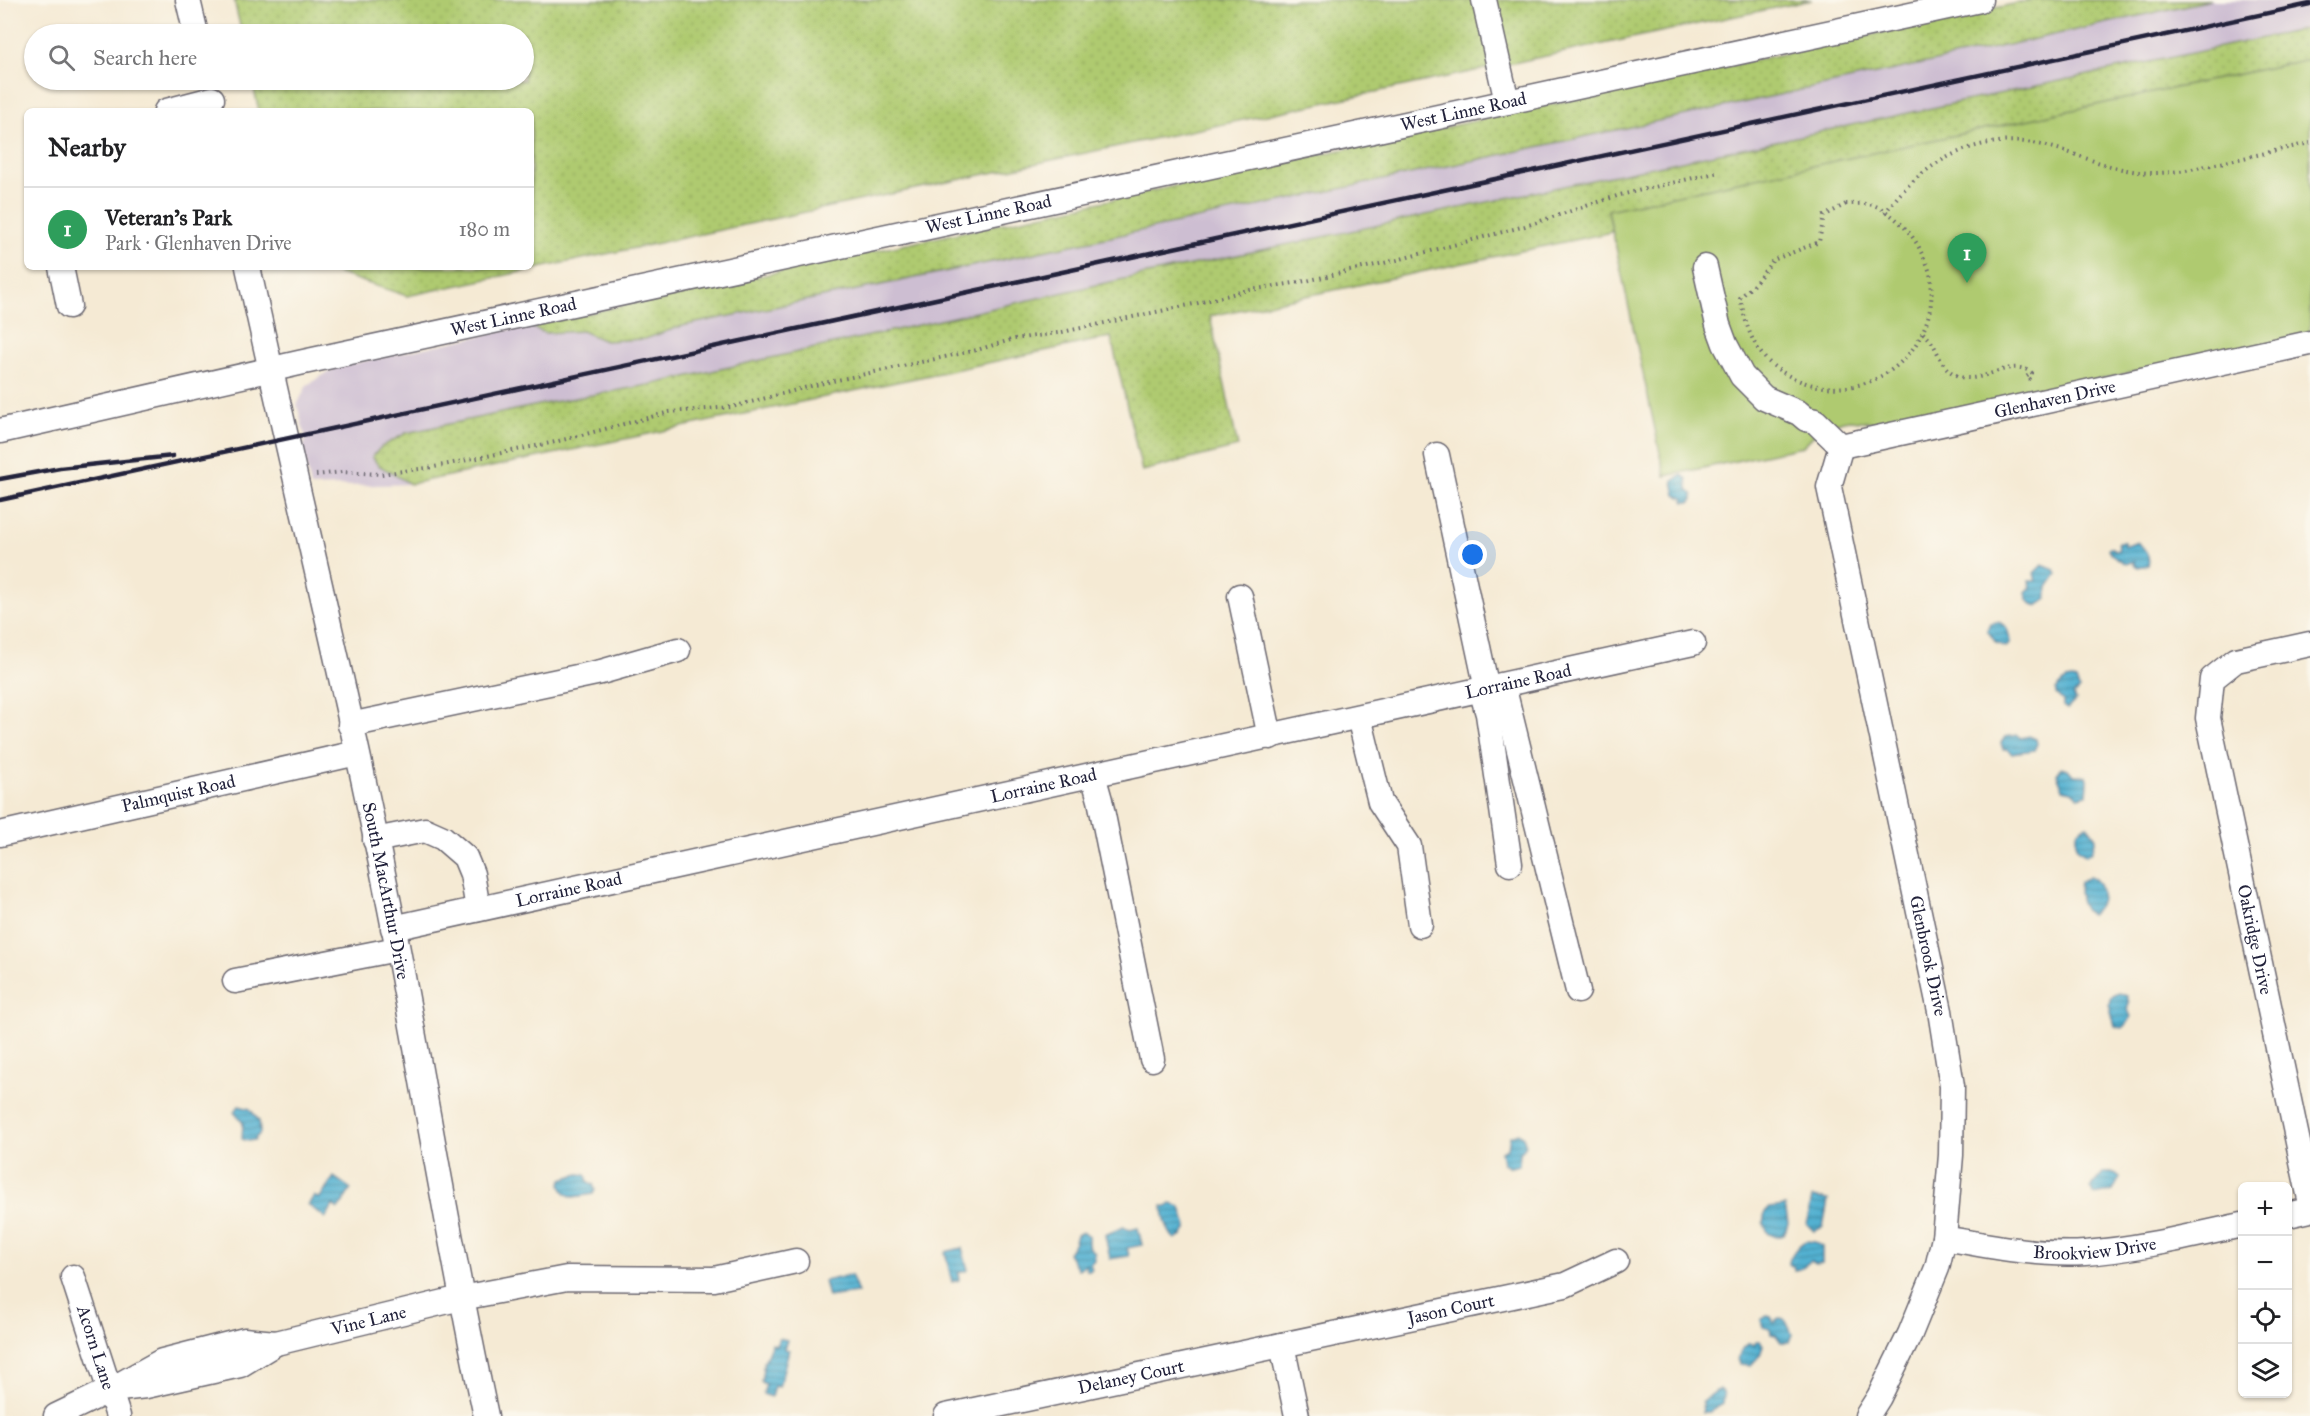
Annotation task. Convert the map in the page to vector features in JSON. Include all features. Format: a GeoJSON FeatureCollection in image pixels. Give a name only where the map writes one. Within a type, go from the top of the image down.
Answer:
{"type":"FeatureCollection","features":[{"type":"Feature","properties":{"kind":"street"},"geometry":{"type":"LineString","coordinates":[[188,0],[194,24]]}},
{"type":"Feature","properties":{"kind":"street"},"geometry":{"type":"LineString","coordinates":[[1484,0],[1507,102]]}},
{"type":"Feature","properties":{"kind":"street","name":"West Linne Road"},"geometry":{"type":"LineString","coordinates":[[0,431],[271,370],[1980,0]]}},
{"type":"Feature","properties":{"kind":"street"},"geometry":{"type":"LineString","coordinates":[[176,108],[211,97]]}},
{"type":"Feature","properties":{"kind":"street"},"geometry":{"type":"LineString","coordinates":[[1705,267],[1718,325],[1742,376],[1764,398],[1799,413],[1806,419],[1815,421],[1841,446]]}},
{"type":"Feature","properties":{"kind":"street"},"geometry":{"type":"LineString","coordinates":[[62,270],[69,306]]}},
{"type":"Feature","properties":{"kind":"street"},"geometry":{"type":"LineString","coordinates":[[249,270],[271,370]]}},
{"type":"Feature","properties":{"kind":"street","name":"Glenhaven Drive"},"geometry":{"type":"LineString","coordinates":[[1841,446],[2310,343]]}},
{"type":"Feature","properties":{"kind":"street","name":"South MacArthur Drive"},"geometry":{"type":"LineString","coordinates":[[271,370],[297,478],[375,840],[460,1298],[486,1416]]}},
{"type":"Feature","properties":{"kind":"street","name":"Glenbrook Drive"},"geometry":{"type":"LineString","coordinates":[[1841,446],[1829,487],[1940,1011],[1952,1086],[1951,1155],[1944,1238],[1937,1268],[1910,1334],[1879,1397],[1867,1416]]}},
{"type":"Feature","properties":{"kind":"street"},"geometry":{"type":"LineString","coordinates":[[1437,455],[1490,688],[1578,991]]}},
{"type":"Feature","properties":{"kind":"street"},"geometry":{"type":"LineString","coordinates":[[1240,596],[1270,736]]}},
{"type":"Feature","properties":{"kind":"street","name":"Lorraine Road"},"geometry":{"type":"LineString","coordinates":[[235,981],[395,939],[478,909],[1693,643]]}},
{"type":"Feature","properties":{"kind":"street","name":"Oakridge Drive"},"geometry":{"type":"LineString","coordinates":[[2310,645],[2236,660],[2212,679],[2208,718],[2310,1199]]}},
{"type":"Feature","properties":{"kind":"street"},"geometry":{"type":"LineString","coordinates":[[350,725],[601,672],[678,650]]}},
{"type":"Feature","properties":{"kind":"street"},"geometry":{"type":"LineString","coordinates":[[1490,688],[1488,714],[1510,864]]}},
{"type":"Feature","properties":{"kind":"street"},"geometry":{"type":"LineString","coordinates":[[1359,717],[1380,802],[1409,846],[1420,925]]}},
{"type":"Feature","properties":{"kind":"street","name":"Palmquist Road"},"geometry":{"type":"LineString","coordinates":[[0,834],[357,753]]}},
{"type":"Feature","properties":{"kind":"street"},"geometry":{"type":"LineString","coordinates":[[1093,775],[1152,1059]]}},
{"type":"Feature","properties":{"kind":"street"},"geometry":{"type":"LineString","coordinates":[[375,840],[425,830],[443,838],[465,857],[472,874],[478,909]]}},
{"type":"Feature","properties":{"kind":"street"},"geometry":{"type":"LineString","coordinates":[[2292,1214],[2310,1210]]}},
{"type":"Feature","properties":{"kind":"street","name":"Brookview Drive"},"geometry":{"type":"LineString","coordinates":[[1944,1238],[2021,1251],[2084,1253],[2184,1238],[2238,1226]]}},
{"type":"Feature","properties":{"kind":"street","name":"Vine Lane"},"geometry":{"type":"LineString","coordinates":[[56,1416],[110,1390],[146,1386],[240,1365],[276,1343],[460,1298],[567,1278],[714,1279],[796,1261]]}},
{"type":"Feature","properties":{"kind":"street","name":"Jason Court"},"geometry":{"type":"LineString","coordinates":[[1282,1345],[1565,1285],[1616,1261]]}},
{"type":"Feature","properties":{"kind":"street","name":"Acorn Lane"},"geometry":{"type":"LineString","coordinates":[[73,1276],[117,1416]]}},
{"type":"Feature","properties":{"kind":"street"},"geometry":{"type":"LineString","coordinates":[[1282,1345],[1297,1416]]}},
{"type":"Feature","properties":{"kind":"street","name":"Delaney Court"},"geometry":{"type":"LineString","coordinates":[[946,1416],[1282,1345]]}},
{"type":"Feature","properties":{"kind":"path"},"geometry":{"type":"LineString","coordinates":[[1885,213],[1907,185],[1920,173],[1949,156],[1988,144],[2007,142],[2041,145],[2110,167],[2152,173],[2175,172],[2309,143],[2310,150]]}},
{"type":"Feature","properties":{"kind":"path"},"geometry":{"type":"LineString","coordinates":[[297,478],[324,473],[381,474],[434,467],[555,442],[670,412],[732,407],[819,384],[977,350],[1014,339],[1067,331],[1244,291],[1306,281],[1397,260],[1525,226],[1620,195],[1719,172]]}},
{"type":"Feature","properties":{"kind":"path"},"geometry":{"type":"LineString","coordinates":[[1846,204],[1873,205],[1899,221],[1918,244],[1929,272],[1931,302],[1923,333],[1908,356],[1885,376],[1856,386],[1823,388],[1792,378],[1764,358],[1748,330],[1740,298],[1773,260],[1819,242],[1824,216],[1846,204]]}},
{"type":"Feature","properties":{"kind":"path"},"geometry":{"type":"LineString","coordinates":[[1923,333],[1936,346],[1942,363],[1957,375],[1974,378],[2017,368],[2027,369],[2032,373],[2026,378],[2036,382]]}},
{"type":"Feature","properties":{"kind":"shaded area"},"geometry":{"type":"Polygon","coordinates":[[[2032,0],[2310,0],[2310,59],[1608,210],[1612,232],[410,484],[311,487],[303,447],[306,439],[297,405],[307,385],[337,367],[2032,0]]]}},
{"type":"Feature","properties":{"kind":"green space"},"geometry":{"type":"Polygon","coordinates":[[[234,0],[1812,0],[534,269],[534,108],[258,108],[254,90],[534,90],[534,24],[240,24],[234,0]]]}},
{"type":"Feature","properties":{"kind":"green space"},"geometry":{"type":"Polygon","coordinates":[[[2032,0],[2210,0],[1447,166],[682,326],[645,339],[605,341],[582,331],[545,333],[529,326],[2032,0]]]}},
{"type":"Feature","properties":{"kind":"green space"},"geometry":{"type":"Polygon","coordinates":[[[2310,28],[2310,59],[1608,210],[1612,232],[1210,316],[1238,447],[1142,471],[1111,337],[410,484],[378,465],[372,457],[381,447],[406,433],[553,402],[654,384],[1110,282],[2310,28]]]}},
{"type":"Feature","properties":{"kind":"green space"},"geometry":{"type":"Polygon","coordinates":[[[2310,59],[2310,335],[1887,424],[1843,421],[1819,430],[1802,447],[1665,476],[1608,210],[2310,59]]]}},
{"type":"Feature","properties":{"kind":"green space"},"geometry":{"type":"Polygon","coordinates":[[[327,270],[530,270],[407,296],[327,270]]]}},
{"type":"Feature","properties":{"kind":"water"},"geometry":{"type":"Polygon","coordinates":[[[1682,475],[1687,479],[1688,490],[1693,494],[1691,502],[1685,502],[1683,498],[1676,495],[1673,481],[1682,475]]]}},
{"type":"Feature","properties":{"kind":"water"},"geometry":{"type":"Polygon","coordinates":[[[2118,542],[2124,542],[2125,547],[2137,542],[2149,558],[2148,565],[2138,567],[2134,565],[2134,561],[2126,564],[2111,554],[2108,550],[2110,547],[2117,551],[2118,542]]]}},
{"type":"Feature","properties":{"kind":"water"},"geometry":{"type":"Polygon","coordinates":[[[2042,565],[2055,570],[2057,574],[2048,587],[2047,599],[2037,606],[2029,601],[2026,592],[2031,587],[2029,581],[2036,581],[2034,573],[2042,565]]]}},
{"type":"Feature","properties":{"kind":"water"},"geometry":{"type":"Polygon","coordinates":[[[1998,622],[2006,628],[2008,633],[2010,643],[2006,647],[1996,643],[1987,630],[1990,623],[1998,622]]]}},
{"type":"Feature","properties":{"kind":"water"},"geometry":{"type":"Polygon","coordinates":[[[2066,680],[2076,680],[2079,689],[2073,695],[2076,700],[2067,709],[2056,694],[2056,690],[2066,680]]]}},
{"type":"Feature","properties":{"kind":"water"},"geometry":{"type":"Polygon","coordinates":[[[2017,735],[2021,738],[2029,736],[2036,739],[2037,744],[2034,750],[2011,753],[2008,749],[2003,749],[2001,743],[2005,737],[2017,735]]]}},
{"type":"Feature","properties":{"kind":"water"},"geometry":{"type":"Polygon","coordinates":[[[2062,767],[2068,769],[2073,775],[2086,776],[2087,795],[2078,797],[2072,791],[2063,789],[2057,774],[2062,767]]]}},
{"type":"Feature","properties":{"kind":"water"},"geometry":{"type":"Polygon","coordinates":[[[2087,825],[2096,838],[2092,851],[2086,855],[2076,847],[2076,839],[2078,831],[2087,825]]]}},
{"type":"Feature","properties":{"kind":"water"},"geometry":{"type":"Polygon","coordinates":[[[2089,876],[2098,883],[2101,895],[2098,907],[2090,915],[2082,905],[2079,891],[2080,882],[2089,876]]]}},
{"type":"Feature","properties":{"kind":"water"},"geometry":{"type":"Polygon","coordinates":[[[2119,993],[2127,996],[2129,1003],[2127,1008],[2131,1017],[2126,1026],[2121,1028],[2115,1026],[2109,1004],[2111,997],[2119,993]]]}},
{"type":"Feature","properties":{"kind":"water"},"geometry":{"type":"Polygon","coordinates":[[[239,1106],[250,1109],[259,1121],[260,1133],[254,1140],[242,1139],[243,1123],[234,1112],[239,1106]]]}},
{"type":"Feature","properties":{"kind":"water"},"geometry":{"type":"Polygon","coordinates":[[[1518,1133],[1523,1137],[1526,1145],[1520,1153],[1519,1165],[1511,1167],[1503,1163],[1501,1151],[1508,1148],[1510,1136],[1518,1133]]]}},
{"type":"Feature","properties":{"kind":"water"},"geometry":{"type":"Polygon","coordinates":[[[2104,1173],[2115,1173],[2120,1177],[2113,1191],[2095,1195],[2090,1188],[2104,1173]]]}},
{"type":"Feature","properties":{"kind":"water"},"geometry":{"type":"Polygon","coordinates":[[[579,1174],[586,1175],[588,1182],[593,1184],[595,1190],[593,1194],[573,1197],[563,1190],[562,1179],[579,1174]]]}},
{"type":"Feature","properties":{"kind":"water"},"geometry":{"type":"Polygon","coordinates":[[[334,1177],[351,1189],[338,1209],[333,1205],[326,1218],[308,1205],[314,1196],[319,1199],[334,1177]]]}},
{"type":"Feature","properties":{"kind":"water"},"geometry":{"type":"Polygon","coordinates":[[[1812,1197],[1828,1200],[1823,1227],[1814,1231],[1807,1224],[1812,1197]]]}},
{"type":"Feature","properties":{"kind":"water"},"geometry":{"type":"Polygon","coordinates":[[[1171,1204],[1181,1207],[1187,1227],[1183,1235],[1175,1239],[1168,1229],[1163,1210],[1163,1206],[1167,1207],[1171,1204]]]}},
{"type":"Feature","properties":{"kind":"water"},"geometry":{"type":"Polygon","coordinates":[[[1785,1206],[1788,1223],[1784,1235],[1777,1237],[1769,1234],[1763,1223],[1765,1212],[1769,1208],[1785,1206]]]}},
{"type":"Feature","properties":{"kind":"water"},"geometry":{"type":"Polygon","coordinates":[[[1123,1227],[1130,1230],[1138,1228],[1142,1245],[1127,1248],[1129,1256],[1110,1259],[1105,1235],[1123,1227]]]}},
{"type":"Feature","properties":{"kind":"water"},"geometry":{"type":"Polygon","coordinates":[[[1082,1232],[1088,1235],[1088,1246],[1095,1253],[1094,1260],[1090,1264],[1092,1269],[1089,1271],[1086,1265],[1078,1269],[1068,1253],[1077,1235],[1082,1232]]]}},
{"type":"Feature","properties":{"kind":"water"},"geometry":{"type":"Polygon","coordinates":[[[1806,1241],[1815,1242],[1822,1247],[1822,1263],[1816,1264],[1811,1261],[1794,1270],[1794,1267],[1789,1264],[1791,1257],[1806,1241]]]}},
{"type":"Feature","properties":{"kind":"water"},"geometry":{"type":"Polygon","coordinates":[[[962,1248],[968,1270],[958,1273],[959,1280],[952,1282],[945,1252],[962,1248]]]}},
{"type":"Feature","properties":{"kind":"water"},"geometry":{"type":"Polygon","coordinates":[[[851,1275],[858,1293],[828,1297],[824,1281],[851,1275]]]}},
{"type":"Feature","properties":{"kind":"water"},"geometry":{"type":"Polygon","coordinates":[[[1767,1316],[1771,1317],[1774,1322],[1780,1318],[1785,1319],[1792,1334],[1789,1342],[1781,1342],[1776,1335],[1771,1334],[1770,1329],[1763,1327],[1761,1320],[1767,1316]]]}},
{"type":"Feature","properties":{"kind":"water"},"geometry":{"type":"Polygon","coordinates":[[[779,1338],[787,1340],[784,1349],[789,1350],[779,1387],[774,1386],[771,1397],[763,1394],[766,1384],[761,1382],[764,1362],[772,1344],[776,1346],[779,1338]]]}},
{"type":"Feature","properties":{"kind":"water"},"geometry":{"type":"Polygon","coordinates":[[[1760,1341],[1763,1346],[1760,1355],[1751,1365],[1740,1364],[1738,1359],[1741,1351],[1749,1343],[1754,1345],[1760,1341]]]}},
{"type":"Feature","properties":{"kind":"water"},"geometry":{"type":"Polygon","coordinates":[[[1719,1389],[1724,1394],[1723,1404],[1709,1412],[1703,1412],[1702,1402],[1719,1389]]]}},
{"type":"Feature","properties":{"kind":"railway"},"geometry":{"type":"LineString","coordinates":[[0,500],[2310,4]]}},
{"type":"Feature","properties":{"kind":"railway"},"geometry":{"type":"LineString","coordinates":[[0,479],[60,468],[173,456]]}},
{"type":"Feature","properties":{"kind":"place","name":"Veteran's Park"},"geometry":{"type":"Point","coordinates":[1967,283]}}]}
